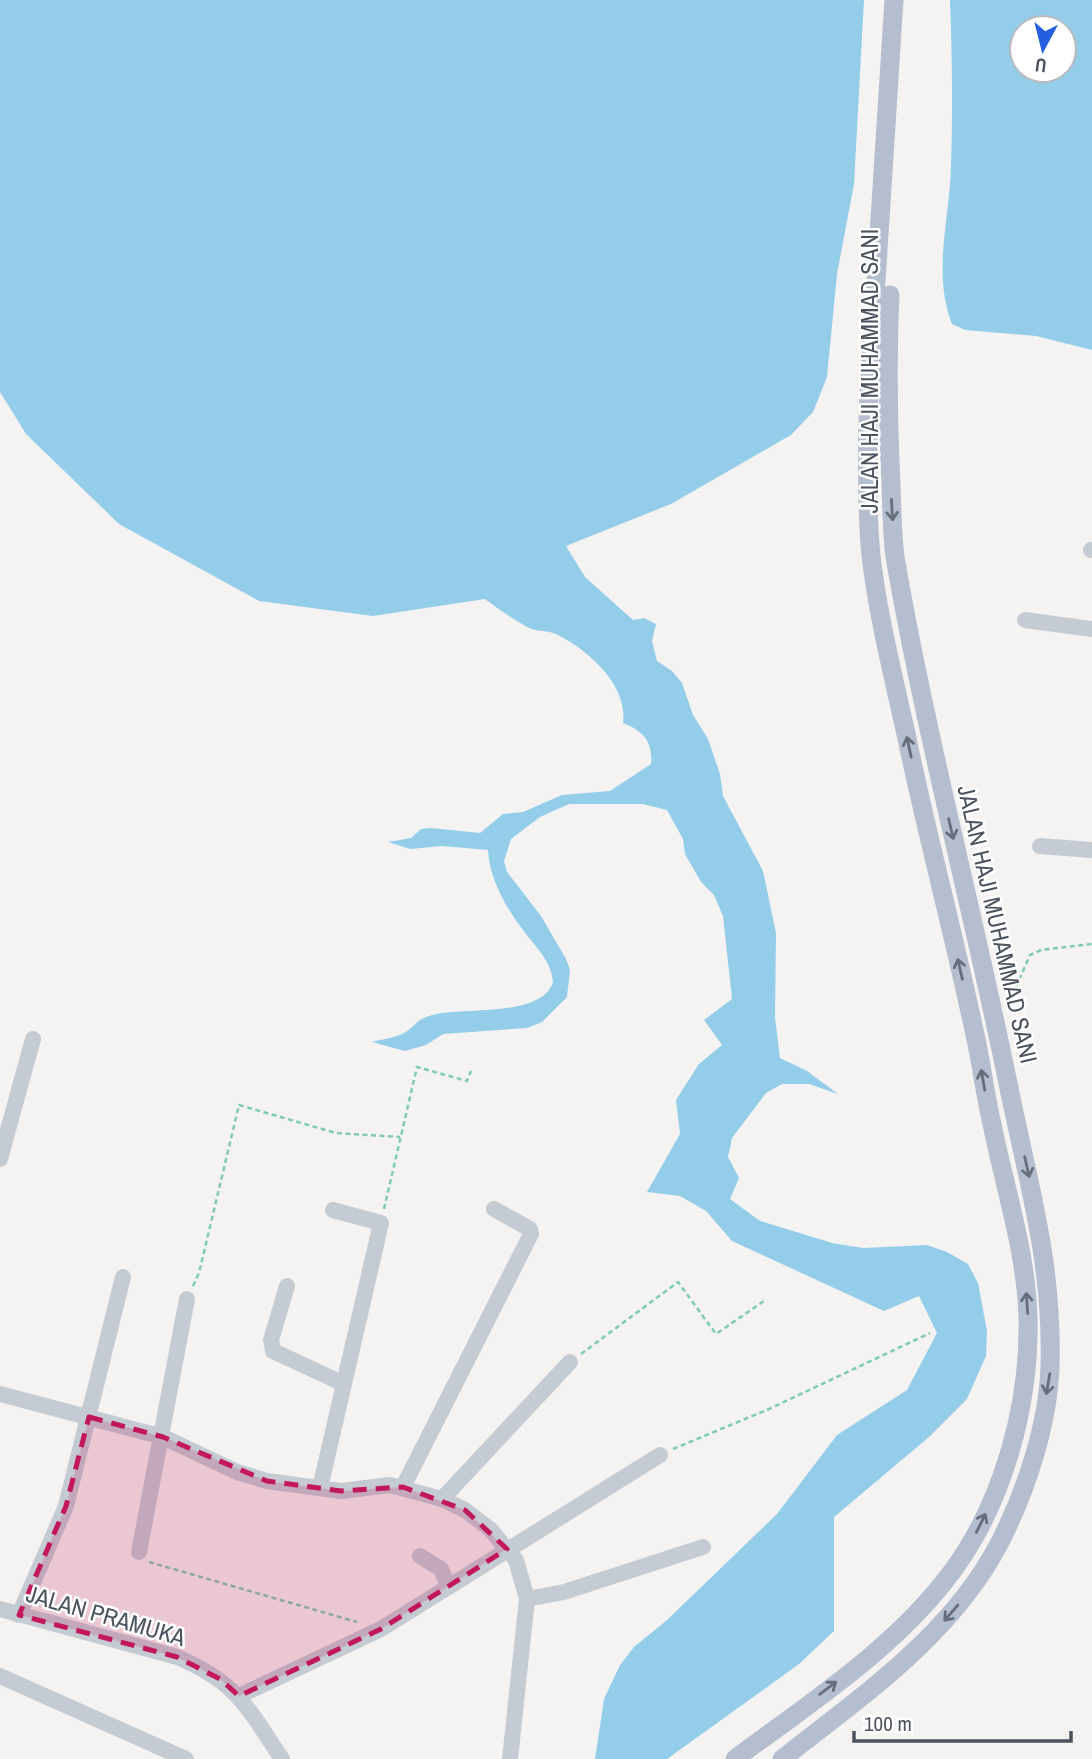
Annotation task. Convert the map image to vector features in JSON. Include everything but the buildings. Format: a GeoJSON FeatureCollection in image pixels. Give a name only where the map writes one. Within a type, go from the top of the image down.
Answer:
{"type":"FeatureCollection","features":[{"type":"Feature","properties":{"kind":"main road"},"geometry":{"type":"LineString","coordinates":[[882,318],[894,0]]}},
{"type":"Feature","properties":{"kind":"main road","name":"JALAN HAJI MUHAMMAD SANI"},"geometry":{"type":"LineString","coordinates":[[735,1759],[882,1648],[912,1620],[953,1571],[977,1532],[1002,1477],[1016,1429],[1025,1367],[1028,1319],[1025,1275],[975,1035],[922,811],[872,556],[866,447],[882,318],[907,0]]}},
{"type":"Feature","properties":{"kind":"main road","name":"JALAN HAJI MUHAMMAD SANI"},"geometry":{"type":"LineString","coordinates":[[782,1759],[896,1668],[963,1600],[999,1544],[1021,1493],[1040,1433],[1050,1372],[1050,1296],[1044,1243],[998,1028],[945,805],[894,550],[882,318]]}},
{"type":"Feature","properties":{"kind":"main road"},"geometry":{"type":"LineString","coordinates":[[975,1035],[998,1028]]}},
{"type":"Feature","properties":{"kind":"main road"},"geometry":{"type":"LineString","coordinates":[[749,1759],[785,1734],[804,1706]]}},
{"type":"Feature","properties":{"kind":"main road"},"geometry":{"type":"LineString","coordinates":[[768,1759],[791,1742],[822,1728]]}},
{"type":"Feature","properties":{"kind":"street"},"geometry":{"type":"LineString","coordinates":[[1025,620],[1092,629]]}},
{"type":"Feature","properties":{"kind":"street"},"geometry":{"type":"LineString","coordinates":[[1040,846],[1092,850]]}},
{"type":"Feature","properties":{"kind":"street"},"geometry":{"type":"LineString","coordinates":[[0,1159],[4,1124],[33,1039]]}},
{"type":"Feature","properties":{"kind":"street"},"geometry":{"type":"LineString","coordinates":[[403,1487],[531,1234],[530,1229],[495,1209]]}},
{"type":"Feature","properties":{"kind":"street"},"geometry":{"type":"LineString","coordinates":[[320,1488],[380,1223],[333,1210]]}},
{"type":"Feature","properties":{"kind":"street"},"geometry":{"type":"LineString","coordinates":[[19,1615],[66,1506],[123,1277]]}},
{"type":"Feature","properties":{"kind":"street"},"geometry":{"type":"LineString","coordinates":[[287,1286],[271,1340],[273,1351],[342,1383]]}},
{"type":"Feature","properties":{"kind":"street"},"geometry":{"type":"LineString","coordinates":[[139,1552],[163,1437],[187,1299]]}},
{"type":"Feature","properties":{"kind":"street"},"geometry":{"type":"LineString","coordinates":[[442,1499],[570,1362]]}},
{"type":"Feature","properties":{"kind":"street"},"geometry":{"type":"LineString","coordinates":[[0,1394],[163,1437],[237,1472],[293,1486],[341,1492],[390,1485],[403,1487],[442,1499],[490,1529],[516,1560],[527,1599],[510,1759]]}},
{"type":"Feature","properties":{"kind":"street"},"geometry":{"type":"LineString","coordinates":[[239,1696],[381,1629],[660,1455]]}},
{"type":"Feature","properties":{"kind":"street"},"geometry":{"type":"LineString","coordinates":[[527,1599],[564,1592],[703,1548]]}},
{"type":"Feature","properties":{"kind":"street"},"geometry":{"type":"LineString","coordinates":[[420,1556],[441,1569],[448,1586]]}},
{"type":"Feature","properties":{"kind":"street","name":"JALAN PRAMUKA"},"geometry":{"type":"LineString","coordinates":[[0,1609],[177,1657],[220,1679],[239,1696],[282,1759]]}},
{"type":"Feature","properties":{"kind":"street"},"geometry":{"type":"LineString","coordinates":[[0,1676],[186,1759]]}},
{"type":"Feature","properties":{"kind":"path"},"geometry":{"type":"LineString","coordinates":[[1009,1004],[1030,956],[1041,950],[1092,944]]}},
{"type":"Feature","properties":{"kind":"path"},"geometry":{"type":"LineString","coordinates":[[380,1223],[417,1067],[467,1081],[471,1071]]}},
{"type":"Feature","properties":{"kind":"path"},"geometry":{"type":"LineString","coordinates":[[187,1299],[199,1273],[239,1105],[336,1133],[400,1137]]}},
{"type":"Feature","properties":{"kind":"path"},"geometry":{"type":"LineString","coordinates":[[570,1362],[678,1282],[716,1334],[764,1301]]}},
{"type":"Feature","properties":{"kind":"path"},"geometry":{"type":"LineString","coordinates":[[660,1455],[769,1409],[930,1333]]}},
{"type":"Feature","properties":{"kind":"path"},"geometry":{"type":"LineString","coordinates":[[139,1552],[151,1563],[381,1629]]}},
{"type":"Feature","properties":{"kind":"highlighted area"},"geometry":{"type":"Polygon","coordinates":[[[89,1417],[163,1437],[267,1481],[341,1491],[403,1487],[465,1510],[507,1549],[381,1629],[239,1696],[220,1679],[177,1657],[19,1615],[66,1506],[89,1417]]]}},
{"type":"Feature","properties":{"kind":"water"},"geometry":{"type":"Polygon","coordinates":[[[0,0],[864,0],[854,184],[837,274],[827,377],[813,412],[791,435],[671,504],[566,546],[585,577],[633,620],[644,618],[656,624],[652,641],[657,661],[672,671],[682,683],[693,715],[708,739],[720,774],[723,796],[763,871],[776,933],[775,1018],[780,1058],[807,1071],[838,1094],[809,1084],[782,1084],[766,1093],[732,1138],[728,1157],[739,1178],[730,1199],[760,1221],[832,1243],[863,1248],[927,1245],[968,1264],[978,1283],[987,1331],[986,1356],[967,1399],[929,1437],[834,1517],[834,1631],[799,1664],[667,1759],[595,1759],[604,1699],[620,1665],[634,1647],[667,1620],[777,1514],[837,1435],[907,1390],[937,1333],[919,1296],[884,1311],[732,1241],[706,1211],[680,1196],[647,1192],[680,1134],[676,1100],[699,1064],[722,1045],[704,1020],[732,999],[723,916],[714,895],[701,882],[685,854],[683,839],[667,810],[643,804],[569,804],[540,817],[511,839],[504,861],[507,872],[541,916],[570,970],[567,997],[542,1022],[527,1028],[443,1034],[426,1045],[405,1051],[372,1042],[400,1035],[426,1017],[516,1007],[532,1002],[545,994],[553,982],[545,959],[502,897],[492,874],[488,850],[442,846],[410,849],[388,842],[411,838],[421,829],[431,828],[480,833],[503,814],[523,812],[562,795],[610,791],[651,764],[648,743],[641,733],[623,723],[619,695],[604,671],[582,650],[558,635],[527,627],[485,599],[373,616],[259,601],[119,524],[26,434],[0,392],[0,0]]]}},
{"type":"Feature","properties":{"kind":"water"},"geometry":{"type":"Polygon","coordinates":[[[950,0],[1092,0],[1092,350],[1036,336],[965,330],[952,324],[946,305],[943,265],[950,185],[950,0]]]}}]}
